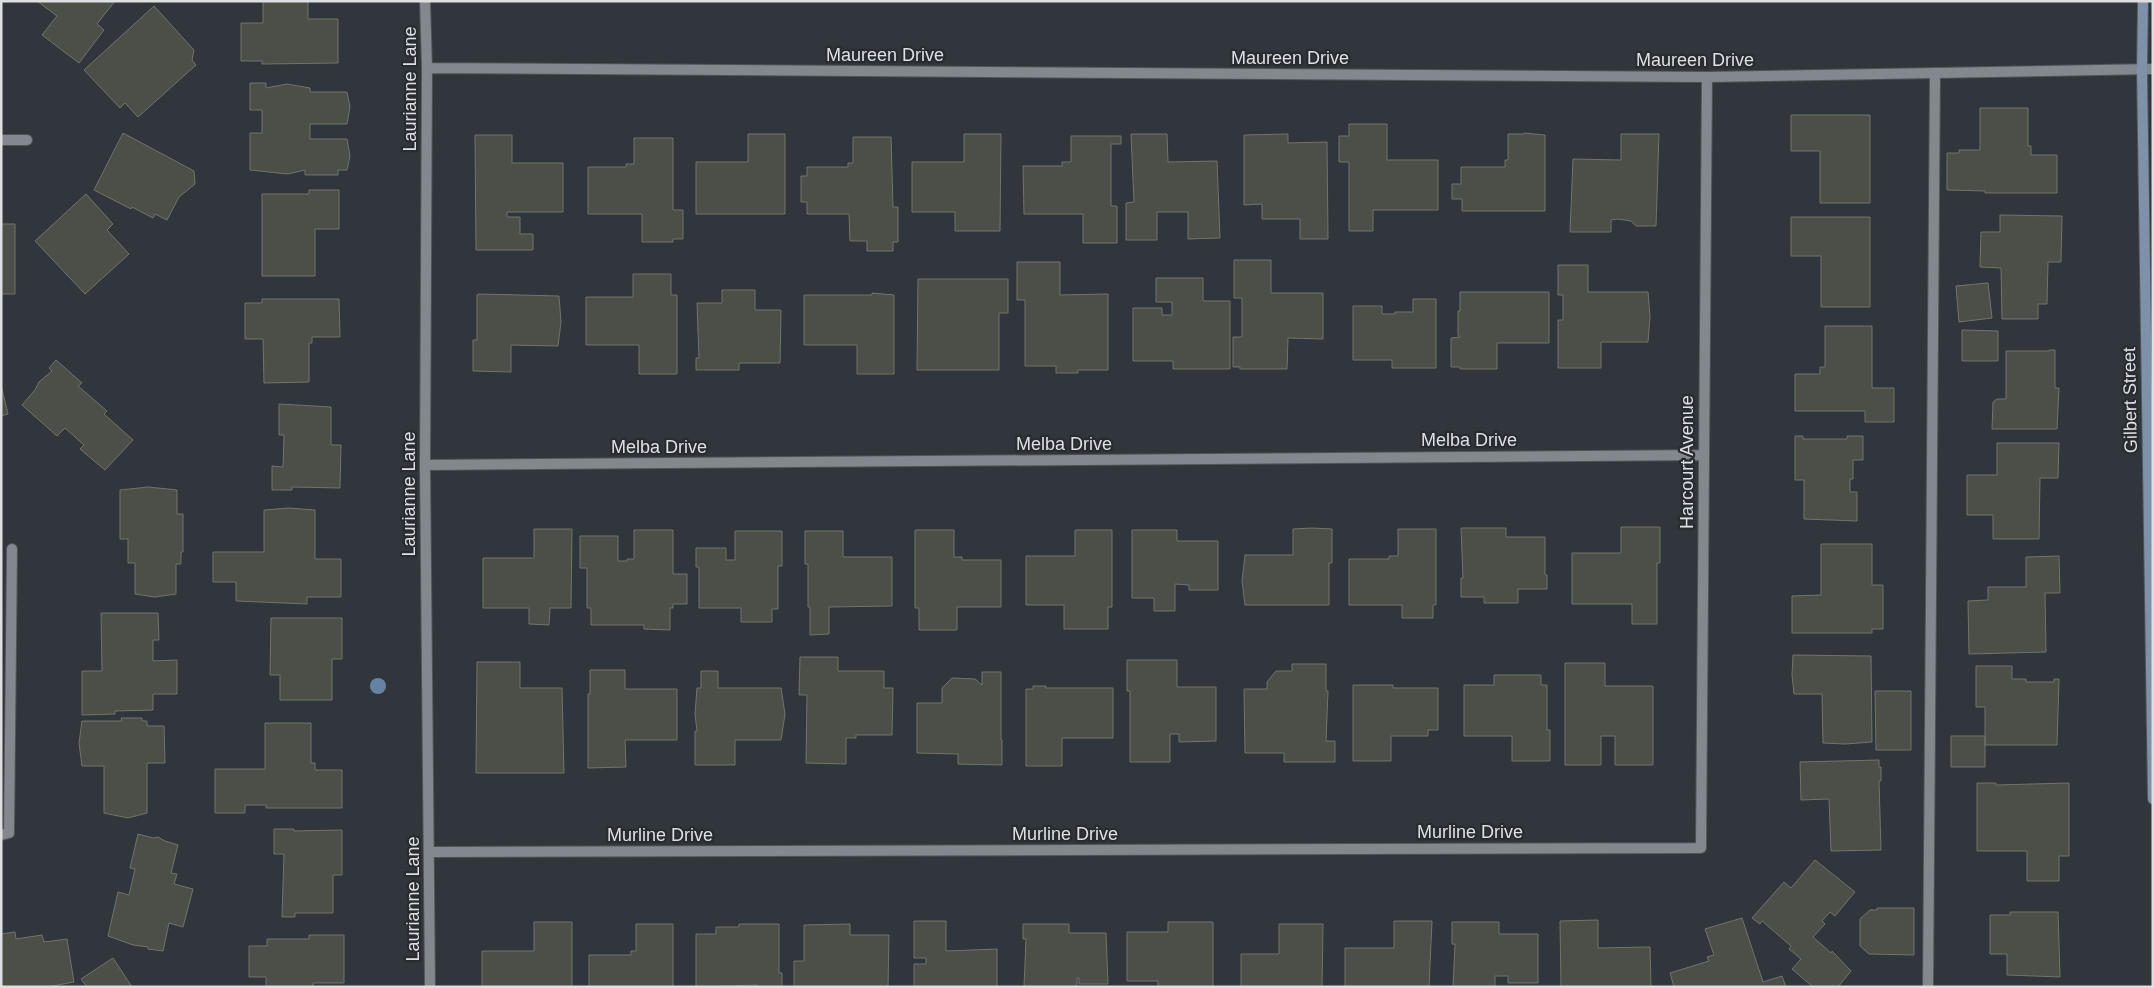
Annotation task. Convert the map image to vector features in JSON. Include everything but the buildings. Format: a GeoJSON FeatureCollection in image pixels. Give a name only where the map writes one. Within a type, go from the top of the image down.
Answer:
{"type":"FeatureCollection","features":[{"type":"Feature","properties":{"kind":"street","name":"Laurianne Lane"},"geometry":{"type":"LineString","coordinates":[[425,1],[427,68],[425,465],[430,987]]}},
{"type":"Feature","properties":{"kind":"street","name":"Gilbert Street"},"geometry":{"type":"LineString","coordinates":[[2143,1],[2142,71],[2153,799]]}},
{"type":"Feature","properties":{"kind":"street","name":"Maureen Drive"},"geometry":{"type":"LineString","coordinates":[[427,68],[1707,77],[2142,71],[2153,69]]}},
{"type":"Feature","properties":{"kind":"street"},"geometry":{"type":"LineString","coordinates":[[1928,987],[1935,73]]}},
{"type":"Feature","properties":{"kind":"street","name":"Harcourt Avenue"},"geometry":{"type":"LineString","coordinates":[[1701,848],[1707,77]]}},
{"type":"Feature","properties":{"kind":"street"},"geometry":{"type":"LineString","coordinates":[[1,140],[27,140]]}},
{"type":"Feature","properties":{"kind":"street","name":"Melba Drive"},"geometry":{"type":"LineString","coordinates":[[425,465],[1704,455]]}},
{"type":"Feature","properties":{"kind":"street"},"geometry":{"type":"LineString","coordinates":[[5,834],[12,549]]}},
{"type":"Feature","properties":{"kind":"street","name":"Murline Drive"},"geometry":{"type":"LineString","coordinates":[[430,852],[1701,848]]}}]}
